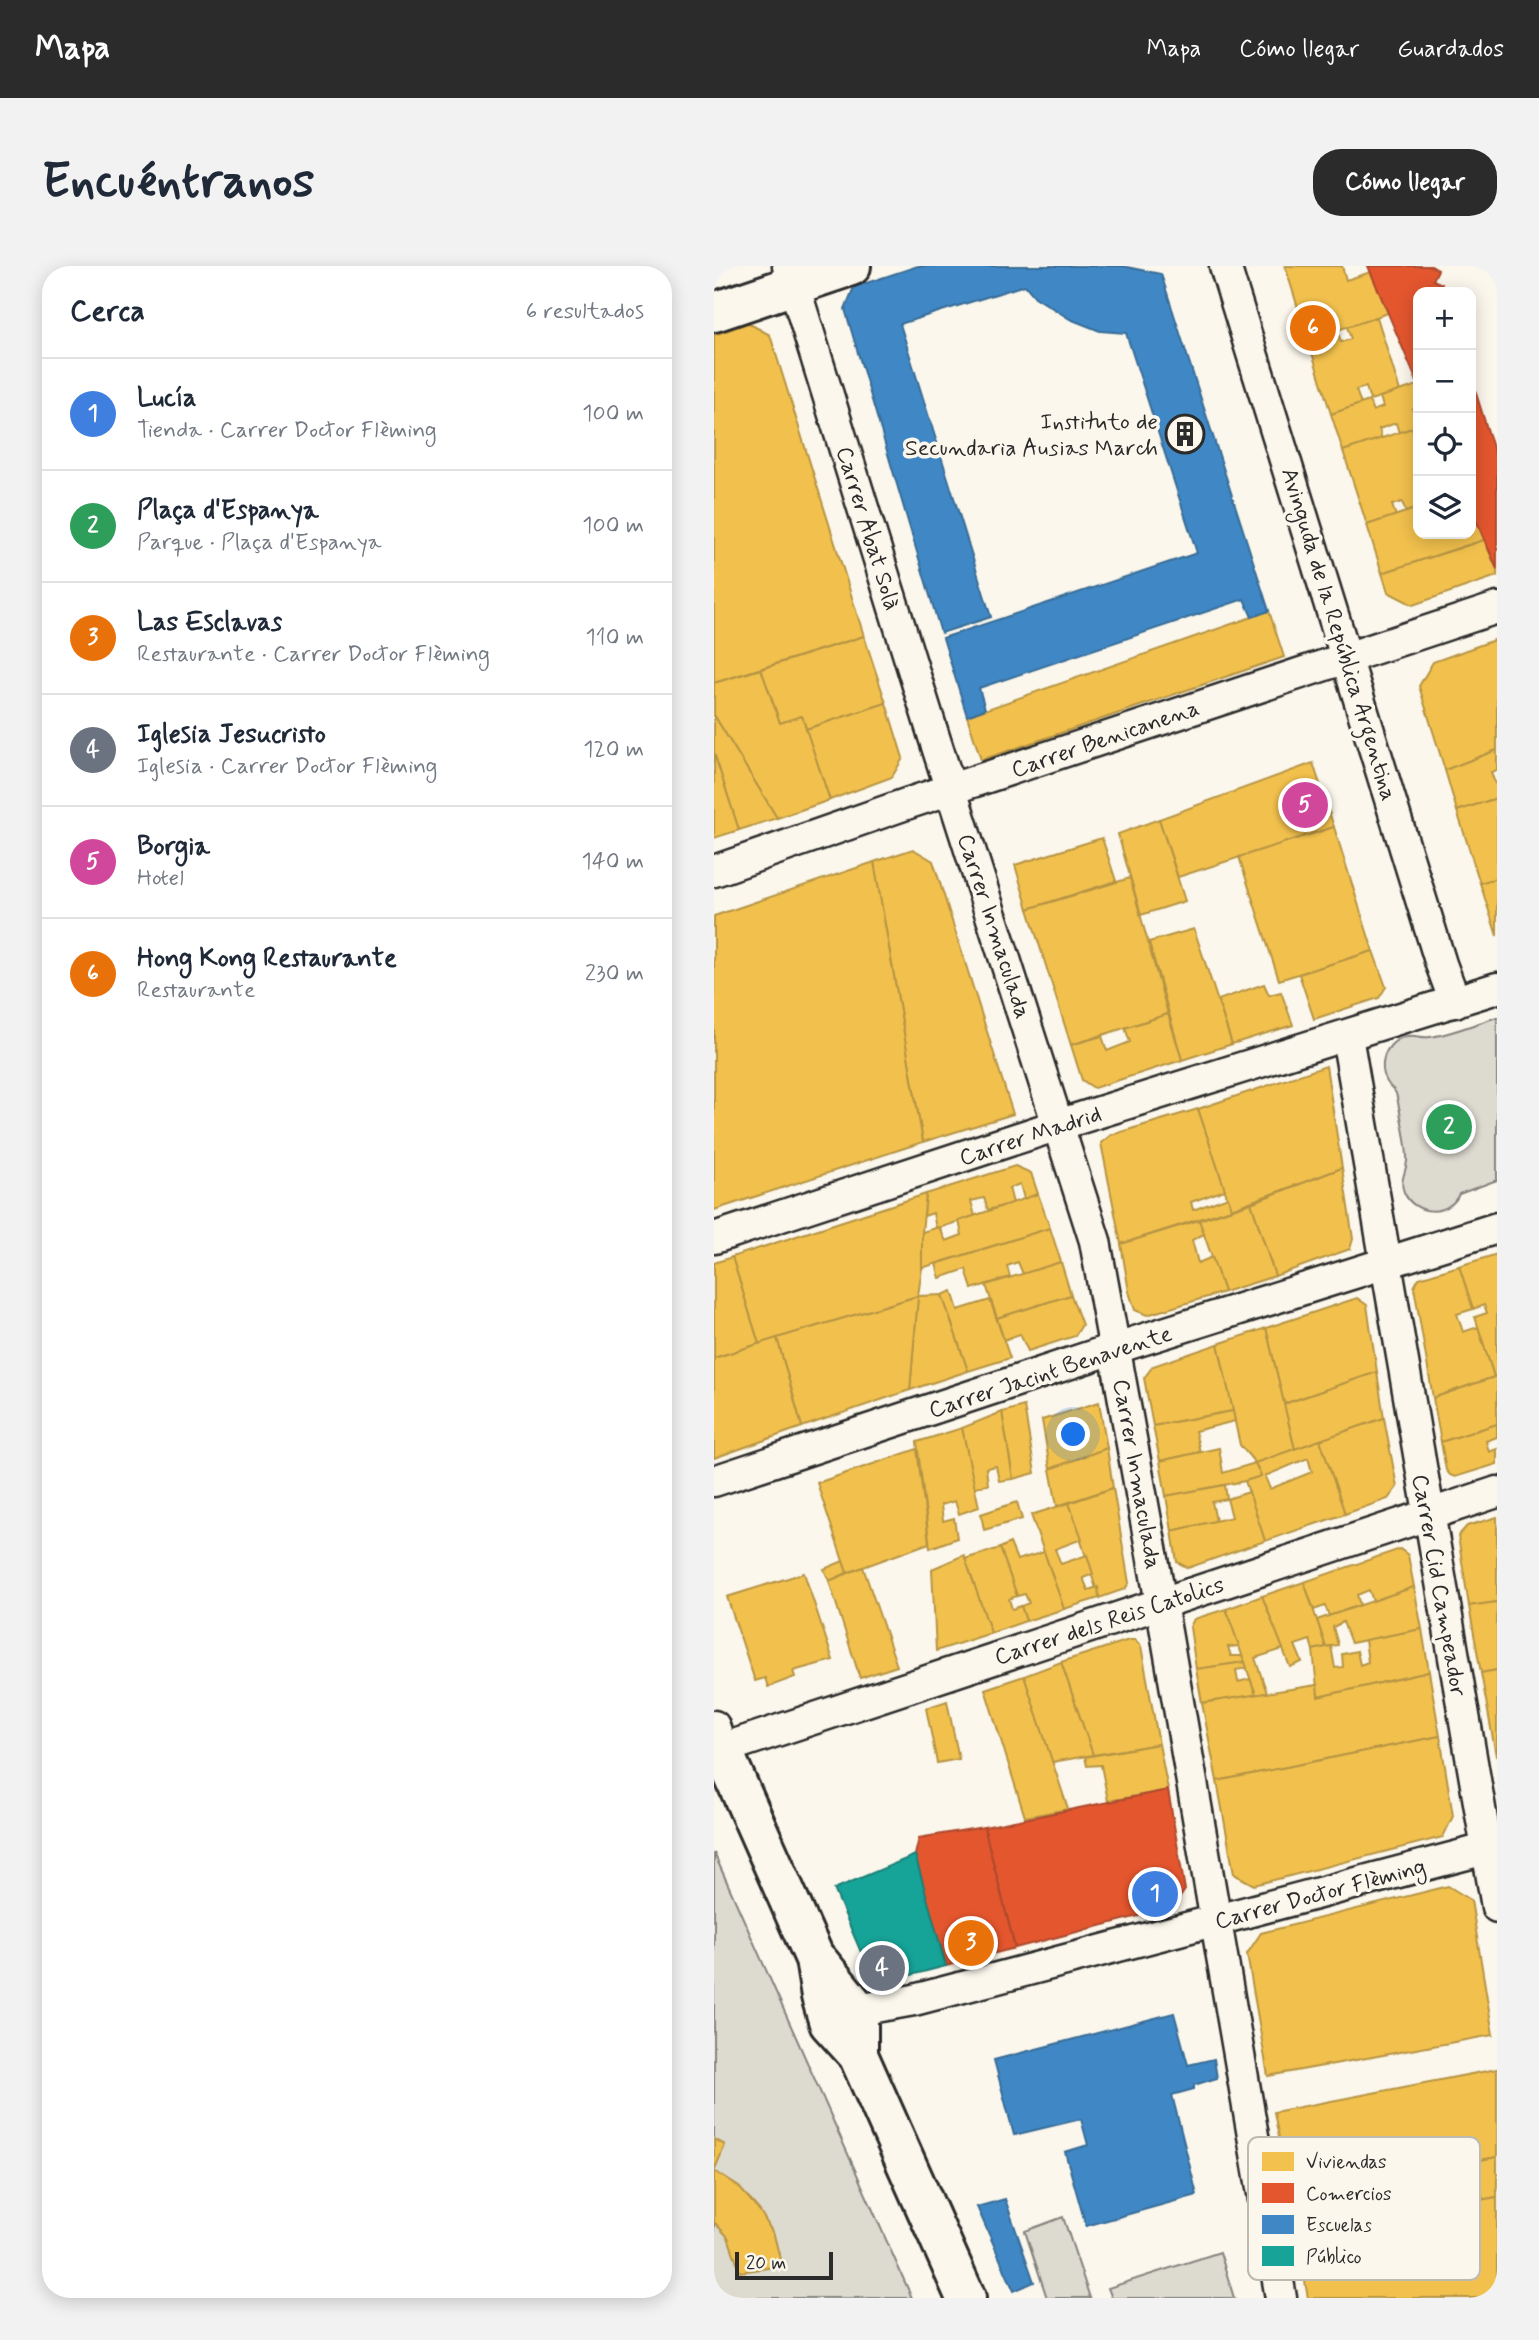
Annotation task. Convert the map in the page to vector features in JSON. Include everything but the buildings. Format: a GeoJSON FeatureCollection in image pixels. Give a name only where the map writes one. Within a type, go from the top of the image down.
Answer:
{"type":"FeatureCollection","features":[{"type":"Feature","properties":{"kind":"street"},"geometry":{"type":"LineString","coordinates":[[714,312],[791,276],[851,266]]}},
{"type":"Feature","properties":{"kind":"street","name":"Avinguda de la República Argentina"},"geometry":{"type":"LineString","coordinates":[[1225,266],[1455,1002]]}},
{"type":"Feature","properties":{"kind":"street","name":"Carrer Abat Solà"},"geometry":{"type":"LineString","coordinates":[[791,276],[951,789]]}},
{"type":"Feature","properties":{"kind":"street","name":"Carrer Benicanena"},"geometry":{"type":"LineString","coordinates":[[714,871],[951,789],[1497,608]]}},
{"type":"Feature","properties":{"kind":"street","name":"Carrer Inmaculada"},"geometry":{"type":"LineString","coordinates":[[951,789],[1095,1241],[1254,2137]]}},
{"type":"Feature","properties":{"kind":"street","name":"Carrer Madrid"},"geometry":{"type":"LineString","coordinates":[[714,1238],[1058,1125],[1497,988]]}},
{"type":"Feature","properties":{"kind":"street","name":"Carrer Cid Campeador"},"geometry":{"type":"LineString","coordinates":[[1347,1036],[1428,1515],[1492,1848],[1497,1907]]}},
{"type":"Feature","properties":{"kind":"street","name":"Carrer Jacint Benavente"},"geometry":{"type":"LineString","coordinates":[[714,1481],[1497,1228]]}},
{"type":"Feature","properties":{"kind":"street","name":"Carrer dels Reis Catolics"},"geometry":{"type":"LineString","coordinates":[[716,1744],[1161,1603],[1497,1492]]}},
{"type":"Feature","properties":{"kind":"street"},"geometry":{"type":"LineString","coordinates":[[716,1744],[815,1959],[821,1996],[830,2023],[858,2054],[967,2298]]}},
{"type":"Feature","properties":{"kind":"street"},"geometry":{"type":"LineString","coordinates":[[714,1789],[751,1816]]}},
{"type":"Feature","properties":{"kind":"street","name":"Carrer Doctor Flèming"},"geometry":{"type":"LineString","coordinates":[[858,2010],[914,2000],[1492,1848]]}},
{"type":"Feature","properties":{"kind":"street"},"geometry":{"type":"LineString","coordinates":[[815,1959],[858,2010],[858,2054]]}},
{"type":"Feature","properties":{"kind":"street"},"geometry":{"type":"LineString","coordinates":[[821,1996],[840,2015],[858,2010]]}},
{"type":"Feature","properties":{"kind":"street","name":"Carrer Inmaculada"},"geometry":{"type":"LineString","coordinates":[[1279,2280],[1282,2298]]}},
{"type":"Feature","properties":{"kind":"shaded area"},"geometry":{"type":"Polygon","coordinates":[[[1497,1017],[1497,1180],[1459,1194],[1454,1202],[1440,1210],[1432,1211],[1415,1206],[1403,1188],[1406,1147],[1397,1095],[1384,1075],[1385,1054],[1391,1045],[1402,1037],[1438,1036],[1497,1017]]]}},
{"type":"Feature","properties":{"kind":"shaded area"},"geometry":{"type":"Polygon","coordinates":[[[714,1853],[912,2298],[714,2298],[714,1853]]]}},
{"type":"Feature","properties":{"kind":"shaded area"},"geometry":{"type":"Polygon","coordinates":[[[1063,2217],[1090,2298],[1047,2298],[1025,2231],[1063,2217]]]}},
{"type":"Feature","properties":{"kind":"shaded area"},"geometry":{"type":"Polygon","coordinates":[[[1220,2252],[1234,2298],[1112,2298],[1108,2288],[1220,2252]]]}},
{"type":"Feature","properties":{"kind":"place","name":"Hong Kong Restaurante"},"geometry":{"type":"Point","coordinates":[1313,328]}},
{"type":"Feature","properties":{"kind":"place","name":"Instituto de Secundaria Ausias March"},"geometry":{"type":"Point","coordinates":[1185,434]}},
{"type":"Feature","properties":{"kind":"place","name":"Borgia"},"geometry":{"type":"Point","coordinates":[1305,805]}},
{"type":"Feature","properties":{"kind":"place","name":"Plaça d'Espanya"},"geometry":{"type":"Point","coordinates":[1449,1127]}},
{"type":"Feature","properties":{"kind":"place","name":"Lucía"},"geometry":{"type":"Point","coordinates":[1155,1894]}},
{"type":"Feature","properties":{"kind":"place","name":"Las Esclavas"},"geometry":{"type":"Point","coordinates":[971,1943]}},
{"type":"Feature","properties":{"kind":"place","name":"Iglesia Jesucristo"},"geometry":{"type":"Point","coordinates":[882,1968]}}]}
